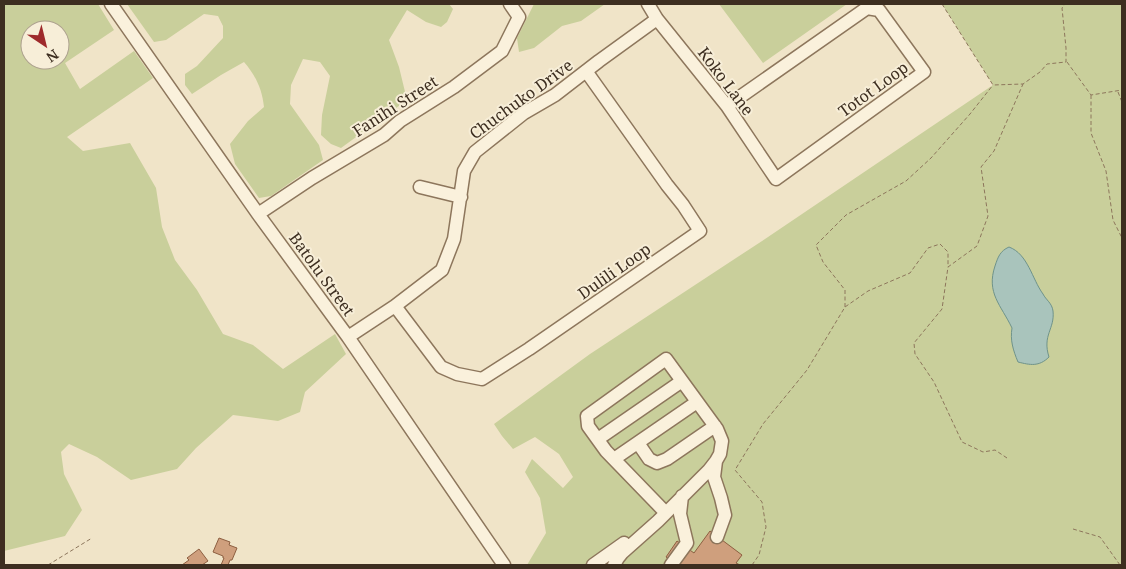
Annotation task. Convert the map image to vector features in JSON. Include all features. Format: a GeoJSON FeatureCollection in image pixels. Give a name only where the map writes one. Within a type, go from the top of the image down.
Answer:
{"type":"FeatureCollection","features":[{"type":"Feature","properties":{"kind":"street","name":"Batolu Street"},"geometry":{"type":"LineString","coordinates":[[111,4],[258,214],[348,337],[504,565]]}},
{"type":"Feature","properties":{"kind":"street","name":"Fanihi Street"},"geometry":{"type":"LineString","coordinates":[[258,214],[312,178],[384,135],[400,121],[454,87],[502,51],[519,17],[510,4]]}},
{"type":"Feature","properties":{"kind":"street","name":"Koko Lane"},"geometry":{"type":"LineString","coordinates":[[648,4],[657,19],[727,106],[776,179]]}},
{"type":"Feature","properties":{"kind":"street","name":"Totot Loop"},"geometry":{"type":"LineString","coordinates":[[727,106],[867,8],[879,10],[924,72],[776,179]]}},
{"type":"Feature","properties":{"kind":"street","name":"Chuchuko Drive"},"geometry":{"type":"LineString","coordinates":[[348,337],[395,306],[442,270],[454,240],[464,171],[475,152],[524,113],[555,95],[657,19]]}},
{"type":"Feature","properties":{"kind":"street","name":"Dulili Loop"},"geometry":{"type":"LineString","coordinates":[[395,306],[441,367],[457,374],[482,379],[529,350],[700,230],[586,71]]}},
{"type":"Feature","properties":{"kind":"street"},"geometry":{"type":"LineString","coordinates":[[420,187],[461,197]]}},
{"type":"Feature","properties":{"kind":"street"},"geometry":{"type":"LineString","coordinates":[[614,565],[622,553],[667,511],[702,477],[720,454],[722,441],[715,426],[666,359],[587,416],[588,426],[606,451],[667,511]]}},
{"type":"Feature","properties":{"kind":"street"},"geometry":{"type":"LineString","coordinates":[[598,439],[682,381]]}},
{"type":"Feature","properties":{"kind":"street"},"geometry":{"type":"LineString","coordinates":[[614,460],[697,402]]}},
{"type":"Feature","properties":{"kind":"street"},"geometry":{"type":"LineString","coordinates":[[638,443],[649,459],[658,463],[667,459],[715,426]]}},
{"type":"Feature","properties":{"kind":"street"},"geometry":{"type":"LineString","coordinates":[[716,461],[714,477],[724,515],[717,537]]}},
{"type":"Feature","properties":{"kind":"street"},"geometry":{"type":"LineString","coordinates":[[671,565],[688,543],[680,514],[682,496]]}},
{"type":"Feature","properties":{"kind":"street"},"geometry":{"type":"LineString","coordinates":[[593,565],[667,511]]}},
{"type":"Feature","properties":{"kind":"path"},"geometry":{"type":"LineString","coordinates":[[942,4],[993,85]]}},
{"type":"Feature","properties":{"kind":"path"},"geometry":{"type":"LineString","coordinates":[[1065,4],[1062,8],[1066,62],[1091,95],[1091,133],[1106,171],[1113,220],[1122,238]]}},
{"type":"Feature","properties":{"kind":"path"},"geometry":{"type":"LineString","coordinates":[[948,267],[978,246],[988,216],[981,167],[994,151],[1023,84],[1040,72],[1047,64],[1066,62]]}},
{"type":"Feature","properties":{"kind":"path"},"geometry":{"type":"LineString","coordinates":[[845,307],[845,290],[823,262],[816,246],[846,215],[906,181],[931,158],[993,85],[1023,84]]}},
{"type":"Feature","properties":{"kind":"path"},"geometry":{"type":"LineString","coordinates":[[1091,95],[1122,90]]}},
{"type":"Feature","properties":{"kind":"path"},"geometry":{"type":"LineString","coordinates":[[1117,91],[1122,102]]}},
{"type":"Feature","properties":{"kind":"path"},"geometry":{"type":"LineString","coordinates":[[752,565],[759,555],[766,527],[762,502],[735,470],[763,424],[808,370],[845,307],[868,291],[910,274],[928,248],[940,244],[948,252],[948,267],[942,309],[914,343],[915,354],[934,382],[962,442],[983,452],[995,450],[1007,458]]}},
{"type":"Feature","properties":{"kind":"path"},"geometry":{"type":"LineString","coordinates":[[1073,529],[1100,538],[1120,565]]}},
{"type":"Feature","properties":{"kind":"path"},"geometry":{"type":"LineString","coordinates":[[48,565],[92,538]]}},
{"type":"Feature","properties":{"kind":"green space"},"geometry":{"type":"Polygon","coordinates":[[[4,4],[98,4],[114,30],[70,60],[70,20],[20,20],[20,70],[69,70],[80,89],[134,51],[153,78],[67,137],[83,151],[130,143],[156,188],[162,227],[175,260],[197,290],[223,334],[253,345],[283,369],[335,334],[346,354],[305,392],[300,412],[278,421],[233,415],[196,448],[177,469],[131,480],[97,457],[69,444],[61,452],[64,474],[82,510],[65,536],[4,551],[4,4]]]}},
{"type":"Feature","properties":{"kind":"green space"},"geometry":{"type":"Polygon","coordinates":[[[127,4],[449,4],[453,9],[447,22],[441,27],[426,22],[407,10],[389,40],[399,67],[407,100],[341,148],[331,144],[321,135],[322,115],[330,76],[320,62],[303,59],[291,85],[290,104],[319,145],[323,160],[271,196],[259,198],[235,164],[230,144],[248,121],[264,107],[262,94],[252,72],[244,62],[192,94],[185,85],[185,74],[197,66],[223,38],[223,26],[218,16],[204,14],[166,40],[154,42],[127,4]]]}},
{"type":"Feature","properties":{"kind":"green space"},"geometry":{"type":"Polygon","coordinates":[[[534,4],[605,4],[581,21],[562,26],[534,48],[519,52],[517,38],[534,4]]]}},
{"type":"Feature","properties":{"kind":"green space"},"geometry":{"type":"Polygon","coordinates":[[[719,4],[847,4],[763,63],[719,4]]]}},
{"type":"Feature","properties":{"kind":"green space"},"geometry":{"type":"Polygon","coordinates":[[[942,4],[1122,4],[1122,565],[527,565],[546,533],[540,498],[525,472],[532,459],[563,488],[573,477],[559,454],[535,437],[513,449],[494,424],[590,354],[768,237],[993,85],[942,4]]]}},
{"type":"Feature","properties":{"kind":"water"},"geometry":{"type":"Polygon","coordinates":[[[1009,247],[1021,255],[1052,308],[1053,317],[1047,343],[1049,357],[1038,364],[1018,362],[1012,345],[1012,328],[999,305],[992,284],[998,257],[1001,252],[1009,247]]]}},
{"type":"Feature","properties":{"kind":"building"},"geometry":{"type":"Polygon","coordinates":[[[710,531],[742,555],[736,563],[740,565],[678,565],[666,557],[677,541],[694,553],[710,531]]]}},
{"type":"Feature","properties":{"kind":"building"},"geometry":{"type":"Polygon","coordinates":[[[219,538],[230,542],[229,545],[237,548],[228,565],[221,565],[223,556],[213,552],[219,538]]]}},
{"type":"Feature","properties":{"kind":"building"},"geometry":{"type":"Polygon","coordinates":[[[199,549],[208,561],[202,565],[182,565],[189,560],[187,558],[199,549]]]}}]}
